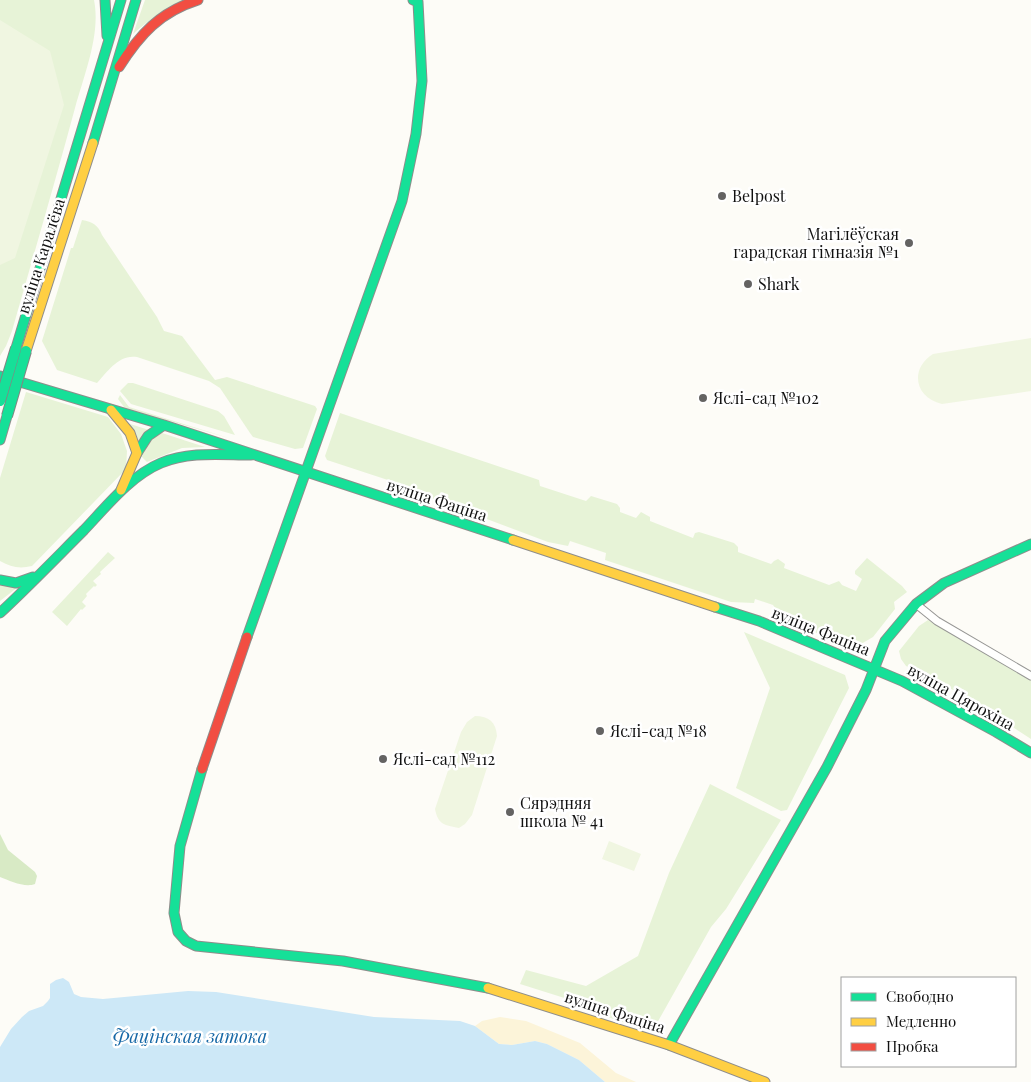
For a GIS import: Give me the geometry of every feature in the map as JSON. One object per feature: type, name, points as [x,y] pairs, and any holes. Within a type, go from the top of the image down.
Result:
[{"type":"main road","points":[[105,0],[107,34],[105,55]]},
{"type":"main road","points":[[105,55],[121,0]]},
{"type":"main road","points":[[111,81],[136,0]]},
{"type":"main road","points":[[111,81],[130,48],[145,30],[168,12],[198,0]]},
{"type":"main road","points":[[305,472],[402,201],[416,134],[422,81],[418,2],[413,0]]},
{"type":"main road","name":"вуліца Каралёва","points":[[0,401],[105,55]]},
{"type":"main road","name":"вуліца Каралёва","points":[[0,440],[111,81]]},
{"type":"main road","name":"вуліца Фаціна","points":[[0,376],[164,425],[759,622],[875,669],[827,767],[669,1045],[511,994],[473,984],[343,961],[196,946],[186,941],[178,932],[174,913],[180,846],[212,737],[305,472]]},
{"type":"main road","points":[[111,410],[130,432],[137,452]]},
{"type":"main road","points":[[118,494],[139,445],[151,433],[164,425]]},
{"type":"main road","points":[[0,613],[42,573],[118,494],[159,464],[187,456],[251,455]]},
{"type":"main road","points":[[875,669],[886,641],[916,604],[929,593],[944,583],[1031,544]]},
{"type":"main road","points":[[0,580],[22,583],[42,573]]},
{"type":"main road","name":"вуліца Цярохіна","points":[[875,669],[928,695],[1031,753]]},
{"type":"main road","points":[[669,1045],[765,1082]]},
{"type":"street","points":[[916,604],[937,621],[1031,676]]},
{"type":"green space","points":[[0,0],[94,0],[96,13],[87,68],[12,331],[0,356]]},
{"type":"green space","points":[[145,0],[190,0],[160,14],[133,34]]},
{"type":"green space","points":[[0,20],[50,51],[64,105],[15,258],[0,265]]},
{"type":"green space","points":[[82,220],[97,226],[157,317],[164,331],[182,336],[215,380],[227,377],[315,406],[317,409],[303,448],[295,449],[253,437],[220,388],[209,381],[137,357],[125,358],[114,364],[97,383],[57,370],[42,341],[71,248],[73,248]]},
{"type":"green space","points":[[1031,338],[1031,391],[942,404],[926,396],[918,382],[920,367],[933,354]]},
{"type":"green space","points":[[128,383],[218,411],[224,416],[235,435],[131,404],[120,391]]},
{"type":"green space","points":[[26,392],[108,417],[121,434],[127,451],[126,469],[32,566],[19,567],[0,561],[0,478]]},
{"type":"green space","points":[[120,395],[129,407],[232,439],[129,409],[124,407],[118,399]]},
{"type":"green space","points":[[340,413],[539,480],[540,486],[586,501],[591,496],[617,504],[620,512],[636,518],[641,512],[650,517],[650,521],[693,538],[695,533],[699,532],[734,543],[738,547],[738,552],[771,564],[778,559],[785,564],[784,568],[829,585],[839,581],[842,585],[856,591],[862,579],[855,574],[855,571],[867,558],[907,592],[894,602],[895,609],[873,637],[861,644],[850,647],[793,623],[779,613],[773,605],[755,599],[754,603],[731,602],[605,560],[606,553],[570,541],[568,546],[548,542],[423,495],[397,483],[327,460],[325,456]]},
{"type":"green space","points":[[127,423],[149,430],[138,443],[136,434]]},
{"type":"green space","points":[[162,433],[205,447],[182,448],[147,462],[141,456],[144,448],[151,439]]},
{"type":"green space","points":[[108,552],[115,558],[93,581],[97,585],[86,594],[87,596],[82,602],[86,606],[81,609],[67,626],[52,612]]},
{"type":"green space","points":[[0,585],[18,587],[0,601]]},
{"type":"green space","points":[[928,620],[1031,679],[1031,739],[965,696],[906,666],[901,659],[899,651],[919,626]]},
{"type":"green space","points":[[744,632],[845,675],[849,688],[787,810],[781,811],[736,788],[770,688]]},
{"type":"green space","points":[[475,716],[484,717],[491,721],[497,736],[472,815],[459,828],[440,821],[435,809],[461,732],[467,722]]},
{"type":"green space","points":[[710,784],[781,820],[726,909],[711,927],[652,1032],[596,1013],[593,1007],[520,984],[526,970],[586,986],[638,956],[669,873]]},
{"type":"green space","points":[[0,834],[8,850],[35,872],[37,876],[35,884],[22,885],[0,877]]},
{"type":"green space","points":[[609,841],[641,854],[634,871],[602,859]]},
{"type":"sand","points":[[500,1017],[526,1021],[580,1043],[616,1073],[636,1082],[605,1082],[579,1060],[547,1044],[535,1041],[512,1045],[499,1044],[475,1026],[482,1021]]},
{"type":"water","name":"Фацінская затока","points":[[63,978],[69,982],[74,994],[81,997],[103,999],[188,991],[216,992],[374,1017],[460,1021],[475,1026],[499,1044],[512,1045],[535,1041],[547,1044],[579,1060],[605,1082],[0,1082],[0,1047],[11,1029],[22,1017],[29,1011],[43,1006],[48,1001],[50,998],[50,984]]},
{"type":"traffic: fast","points":[[105,0],[107,36]]},
{"type":"traffic: fast","points":[[16,348],[121,0]]},
{"type":"traffic: fast","points":[[93,143],[136,0]]},
{"type":"traffic: fast","points":[[247,637],[402,201],[416,134],[422,81],[418,2],[413,0]]},
{"type":"traffic: fast","points":[[0,401],[16,348]]},
{"type":"traffic: fast","points":[[7,416],[26,351]]},
{"type":"traffic: fast","points":[[0,376],[164,425],[513,540]]},
{"type":"traffic: fast","points":[[0,440],[7,416]]},
{"type":"traffic: fast","points":[[137,453],[148,436],[164,425]]},
{"type":"traffic: fast","points":[[0,613],[119,493],[150,469],[172,459],[194,455],[251,455]]},
{"type":"traffic: fast","points":[[669,1045],[827,767],[866,690],[885,641],[916,604],[944,583],[1031,544]]},
{"type":"traffic: fast","points":[[0,580],[16,583],[33,577]]},
{"type":"traffic: fast","points":[[715,607],[759,621],[902,681],[1031,753]]},
{"type":"traffic: fast","points":[[202,769],[180,846],[174,913],[178,932],[186,941],[196,946],[343,961],[488,988]]},
{"type":"traffic: slow","points":[[26,351],[93,143]]},
{"type":"traffic: slow","points":[[111,410],[130,433],[137,453],[121,490]]},
{"type":"traffic: slow","points":[[513,540],[715,607]]},
{"type":"traffic: slow","points":[[488,988],[669,1045],[765,1082]]},
{"type":"traffic: jam","points":[[119,67],[143,34],[152,26],[173,11],[198,0]]},
{"type":"traffic: jam","points":[[202,769],[247,637]]},
{"type":"place","name":"Belpost","points":[[722,196]]},
{"type":"place","name":"Магілёўская гарадская гімназія №1","points":[[909,243]]},
{"type":"place","name":"Shark","points":[[748,284]]},
{"type":"place","name":"Яслі-сад №102","points":[[703,398]]},
{"type":"place","name":"Яслі-сад №18","points":[[600,731]]},
{"type":"place","name":"Яслі-сад №112","points":[[383,759]]},
{"type":"place","name":"Сярэдняя школа № 41","points":[[510,812]]}]
